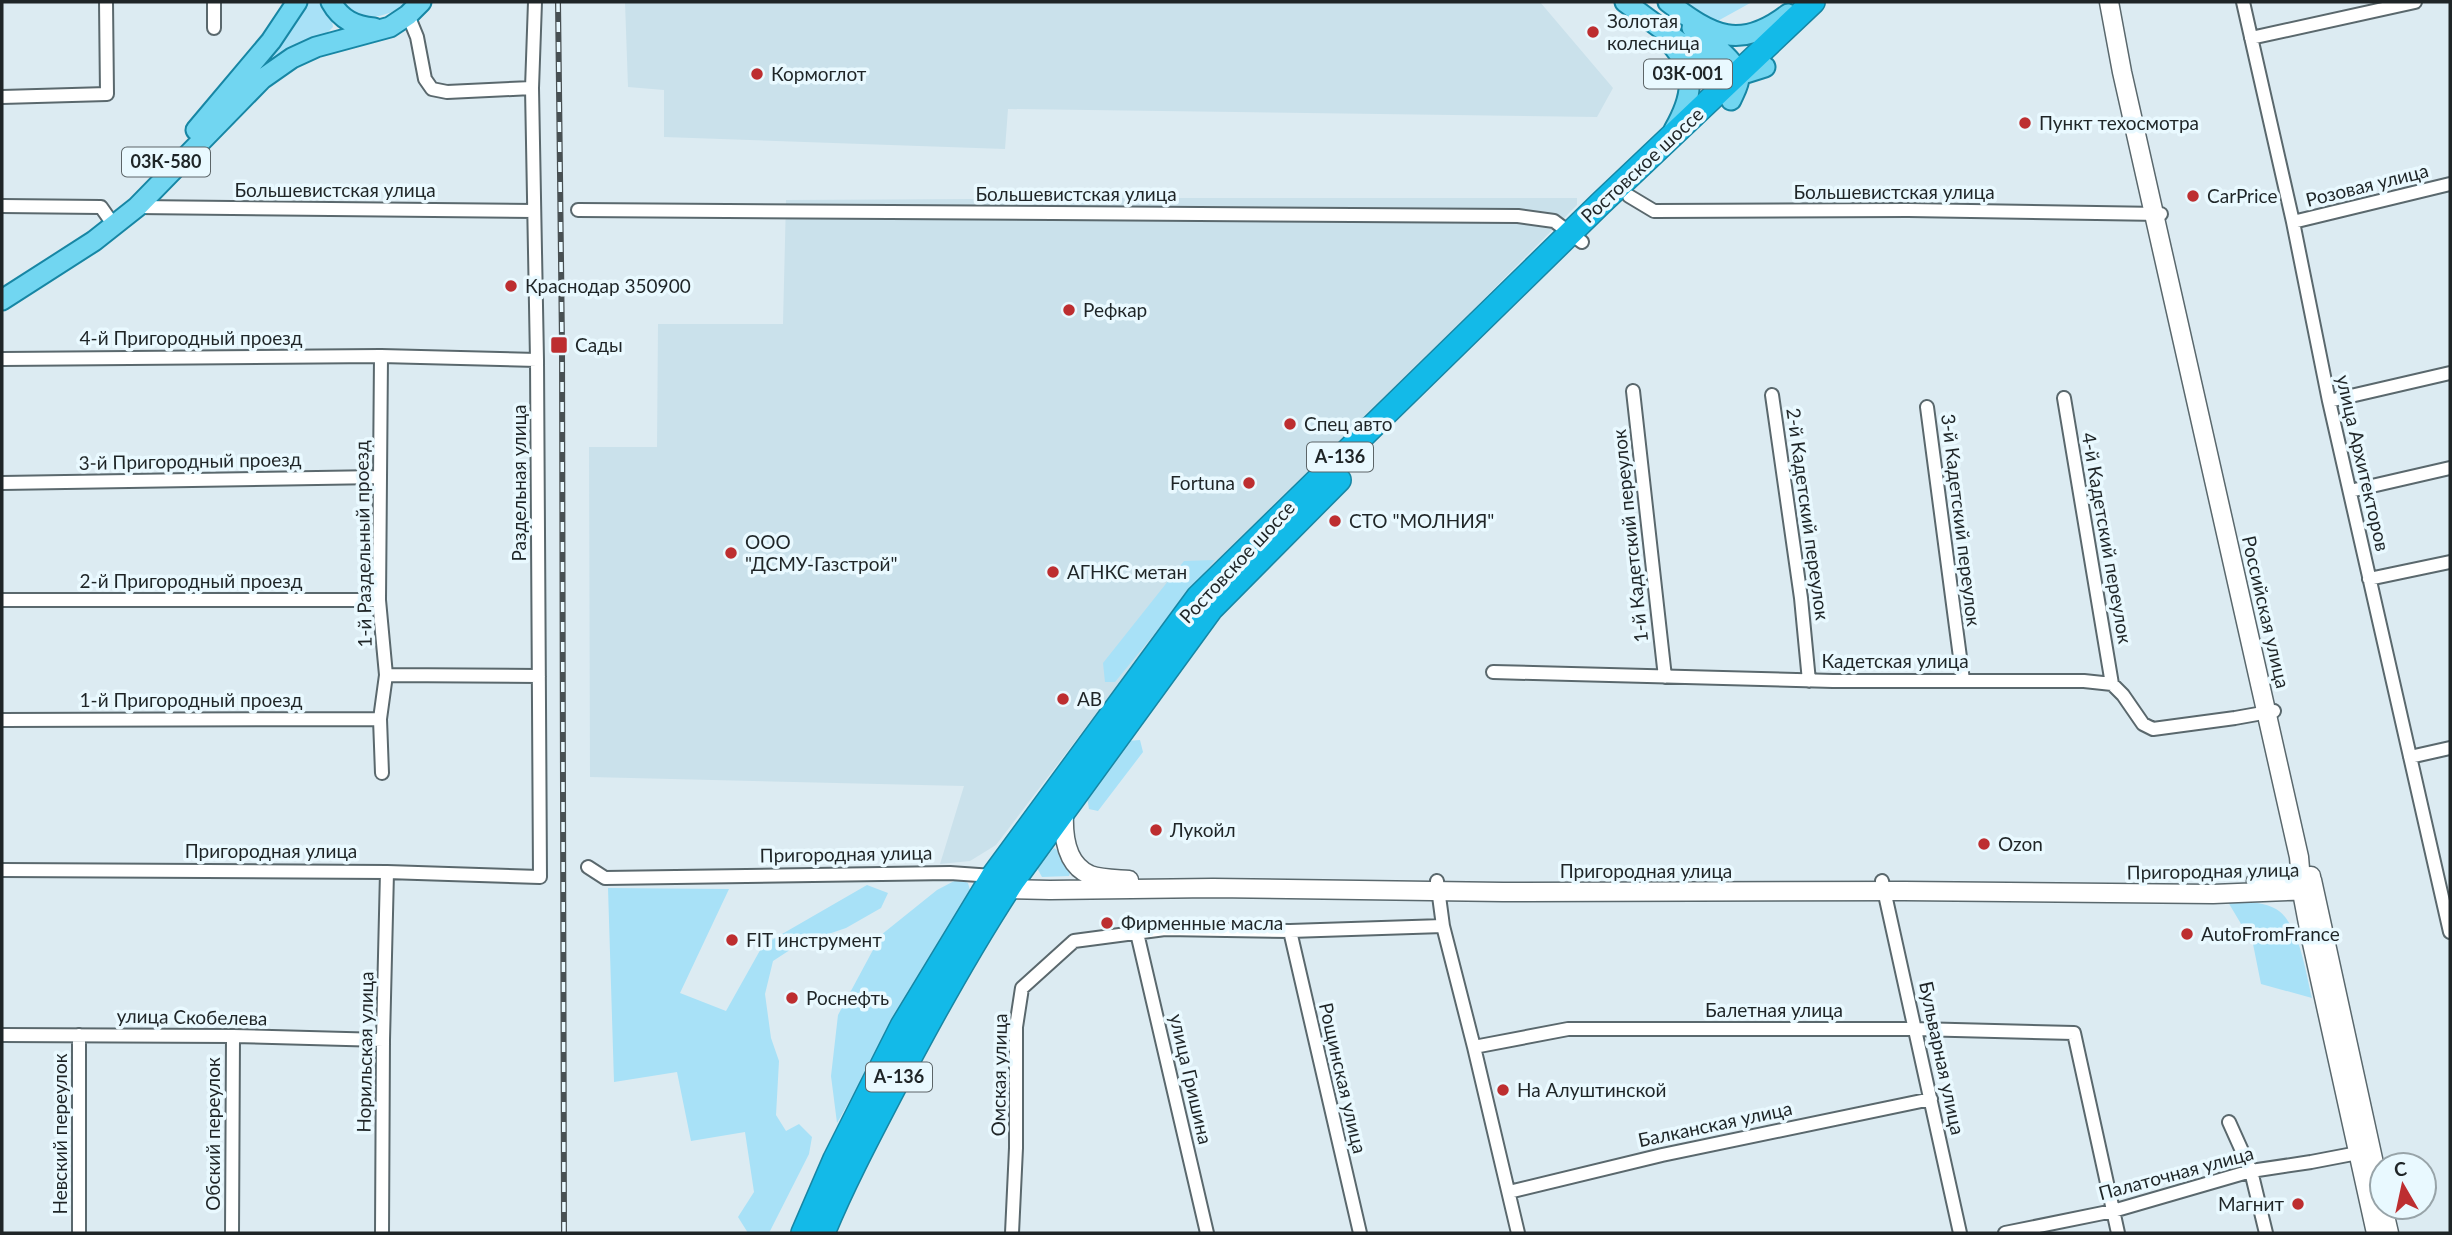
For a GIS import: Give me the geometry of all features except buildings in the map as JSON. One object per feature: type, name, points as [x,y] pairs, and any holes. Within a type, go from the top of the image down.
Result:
[{"type":"highway","name":"Ростовское шоссе","points":[[823,1233],[839,1194],[921,1034],[984,925],[997,881],[1064,813],[1211,609],[1514,306],[1669,140],[1813,2]]},
{"type":"highway","name":"Ростовское шоссе","points":[[803,1233],[835,1159],[902,1026],[997,881],[1198,597],[1576,237],[1629,196],[1831,2]]},
{"type":"main road","name":"03К-580","points":[[2,288],[120,208],[182,146],[271,41],[297,2]]},
{"type":"main road","points":[[331,2],[336,11],[352,23],[382,29],[415,8]]},
{"type":"main road","name":"03К-001","points":[[1625,2],[1721,74],[1739,74]]},
{"type":"main road","name":"03К-001","points":[[1661,2],[1728,59],[1739,74]]},
{"type":"main road","name":"03К-001","points":[[1668,2],[1702,26],[1719,33],[1742,36],[1770,27],[1802,2]]},
{"type":"main road","name":"03К-001","points":[[1645,17],[1674,48],[1689,79],[1688,101],[1669,140]]},
{"type":"main road","name":"03К-580","points":[[2,300],[94,241],[137,208],[262,79],[292,58],[316,47],[382,29]]},
{"type":"main road","name":"А-136","points":[[1731,100],[1739,74],[1765,66]]},
{"type":"street","points":[[2,97],[107,94],[106,2]]},
{"type":"street","points":[[214,2],[214,28]]},
{"type":"street","name":"Раздельная улица","points":[[535,2],[532,88],[537,360],[540,877]]},
{"type":"street","name":"Российская улица","points":[[2109,2],[2122,72],[2158,215],[2271,711],[2299,857],[2364,1151],[2376,1233]]},
{"type":"street","name":"Российская улица","points":[[2118,2],[2158,215]]},
{"type":"street","name":"улица Архитекторов","points":[[2243,2],[2293,222],[2329,401],[2450,932]]},
{"type":"street","points":[[2251,38],[2416,2]]},
{"type":"street","points":[[415,8],[425,79],[432,89],[447,92],[532,88]]},
{"type":"street","name":"Розовая улица","points":[[2293,222],[2450,184]]},
{"type":"street","name":"Большевистская улица","points":[[1629,196],[1654,211],[1908,210],[2158,215]]},
{"type":"street","points":[[2,206],[101,207],[108,217]]},
{"type":"street","name":"Большевистская улица","points":[[137,208],[534,211]]},
{"type":"street","name":"Большевистская улица","points":[[578,210],[1518,216],[1554,221],[1576,237]]},
{"type":"street","name":"4-й Пригородный проезд","points":[[2,359],[381,356],[537,360]]},
{"type":"street","name":"1-й Раздельный проезд","points":[[381,356],[379,600],[386,675],[380,719],[382,773]]},
{"type":"street","points":[[2329,401],[2450,373]]},
{"type":"street","name":"1-й Кадетский переулок","points":[[1633,391],[1665,677]]},
{"type":"street","name":"2-й Кадетский переулок","points":[[1772,395],[1801,598],[1809,681]]},
{"type":"street","name":"4-й Кадетский переулок","points":[[2064,398],[2112,684]]},
{"type":"street","name":"3-й Кадетский переулок","points":[[1927,407],[1963,680]]},
{"type":"street","points":[[2350,491],[2450,468]]},
{"type":"street","name":"3-й Пригородный проезд","points":[[2,483],[380,477]]},
{"type":"street","points":[[2370,579],[2450,562]]},
{"type":"street","name":"2-й Пригородный проезд","points":[[2,600],[379,600]]},
{"type":"street","name":"Кадетская улица","points":[[1493,672],[1809,681],[2084,681],[2112,684]]},
{"type":"street","points":[[386,675],[539,676]]},
{"type":"street","points":[[2112,684],[2143,724],[2153,729],[2271,711]]},
{"type":"street","name":"1-й Пригородный проезд","points":[[2,720],[380,719]]},
{"type":"street","points":[[2410,757],[2450,748]]},
{"type":"street","points":[[1064,813],[1063,833],[1066,846],[1081,868],[1091,875],[1129,880]]},
{"type":"street","name":"Пригородная улица","points":[[588,867],[605,878],[950,873],[997,881],[1437,886],[1884,886],[2213,894],[2307,884]]},
{"type":"street","name":"Пригородная улица","points":[[2,870],[387,872],[540,877]]},
{"type":"street","name":"Норильская улица","points":[[382,1233],[387,872]]},
{"type":"street","name":"Пригородная улица","points":[[997,881],[1213,878],[1437,886]]},
{"type":"street","points":[[1437,886],[1443,926],[1475,1047],[1518,1233]]},
{"type":"street","name":"Бульварная улица","points":[[1884,886],[1960,1233]]},
{"type":"street","points":[[1137,933],[1165,929],[1290,931],[1443,926]]},
{"type":"street","name":"Рощинская улица","points":[[1290,931],[1360,1233]]},
{"type":"street","name":"Омская улица","points":[[1012,1233],[1016,1148],[1016,1027],[1022,988],[1074,942],[1137,933]]},
{"type":"street","name":"улица Гришина","points":[[1137,933],[1207,1233]]},
{"type":"street","name":"Балетная улица","points":[[1475,1047],[1568,1029],[1916,1029],[2074,1033],[2113,1211]]},
{"type":"street","name":"улица Скобелева","points":[[2,1035],[383,1040]]},
{"type":"street","name":"Невский переулок","points":[[79,1035],[79,1233]]},
{"type":"street","name":"Обский переулок","points":[[232,1233],[233,1036]]},
{"type":"street","name":"Балканская улица","points":[[1509,1192],[1662,1155],[1931,1099]]},
{"type":"street","points":[[2229,1122],[2251,1171],[2266,1233]]},
{"type":"street","name":"Российская улица","points":[[2364,1151],[2368,1162]]},
{"type":"street","name":"Палаточная улица","points":[[2005,1233],[2113,1211],[2251,1171],[2364,1151]]},
{"type":"street","points":[[2113,1211],[2118,1233]]},
{"type":"shaded area","points":[[306,2],[318,2],[332,21],[333,27],[328,32],[287,50],[266,65],[263,64]]},
{"type":"shaded area","points":[[341,2],[408,2],[392,12],[374,17],[356,14]]},
{"type":"shaded area","points":[[625,2],[1540,2],[1613,88],[1597,117],[1008,109],[1005,149],[664,137],[664,90],[628,87]]},
{"type":"shaded area","points":[[1688,2],[1752,2],[1714,23]]},
{"type":"shaded area","points":[[1577,198],[1577,205],[1412,371],[1240,538],[1163,626],[996,845],[970,861],[940,864],[964,786],[590,777],[589,447],[657,447],[658,324],[783,324],[786,200]]},
{"type":"shaded area","points":[[1215,560],[1115,682],[1105,682],[1103,663],[1184,561]]},
{"type":"shaded area","points":[[1140,740],[1143,752],[1098,811],[1089,809],[1087,797],[1128,741]]},
{"type":"shaded area","points":[[1054,848],[1059,851],[1071,870],[1069,876],[1042,877],[1037,868]]},
{"type":"shaded area","points":[[958,879],[968,883],[970,890],[837,1123],[831,1076],[838,1015],[881,935],[937,890]]},
{"type":"shaded area","points":[[867,885],[888,893],[881,908],[846,928],[799,944],[773,961],[765,994],[771,1038],[779,1061],[776,1115],[786,1131],[799,1124],[812,1137],[809,1154],[769,1233],[748,1233],[738,1217],[754,1192],[745,1132],[691,1141],[677,1072],[614,1082],[608,888],[729,889],[680,993],[726,1011],[763,945]]},
{"type":"shaded area","points":[[2228,902],[2265,905],[2284,916],[2296,937],[2312,998],[2261,984],[2253,944]]},
{"type":"railway","points":[[558,2],[562,345],[564,1233]]},
{"type":"place","name":"Золотая колесница","points":[[1593,32]]},
{"type":"place","name":"Кормоглот","points":[[757,74]]},
{"type":"place","name":"Пункт техосмотра","points":[[2025,123]]},
{"type":"place","name":"CarPrice","points":[[2193,196]]},
{"type":"place","name":"Краснодар 350900","points":[[511,286]]},
{"type":"place","name":"Рефкар","points":[[1069,310]]},
{"type":"place","name":"Сады","points":[[559,345]]},
{"type":"place","name":"Спец авто","points":[[1290,424]]},
{"type":"place","name":"Fortuna","points":[[1249,483]]},
{"type":"place","name":"СТО \"МОЛНИЯ\"","points":[[1335,521]]},
{"type":"place","name":"ООО \"ДСМУ-Газстрой\"","points":[[731,553]]},
{"type":"place","name":"АГНКС метан","points":[[1053,572]]},
{"type":"place","name":"АВ","points":[[1063,699]]},
{"type":"place","name":"Лукойл","points":[[1156,830]]},
{"type":"place","name":"Ozon","points":[[1984,844]]},
{"type":"place","name":"Фирменные масла","points":[[1107,923]]},
{"type":"place","name":"AutoFromFrance","points":[[2187,934]]},
{"type":"place","name":"FIT инструмент","points":[[732,940]]},
{"type":"place","name":"Роснефть","points":[[792,998]]},
{"type":"place","name":"На Алуштинской","points":[[1503,1090]]},
{"type":"place","name":"Магнит","points":[[2298,1204]]}]
